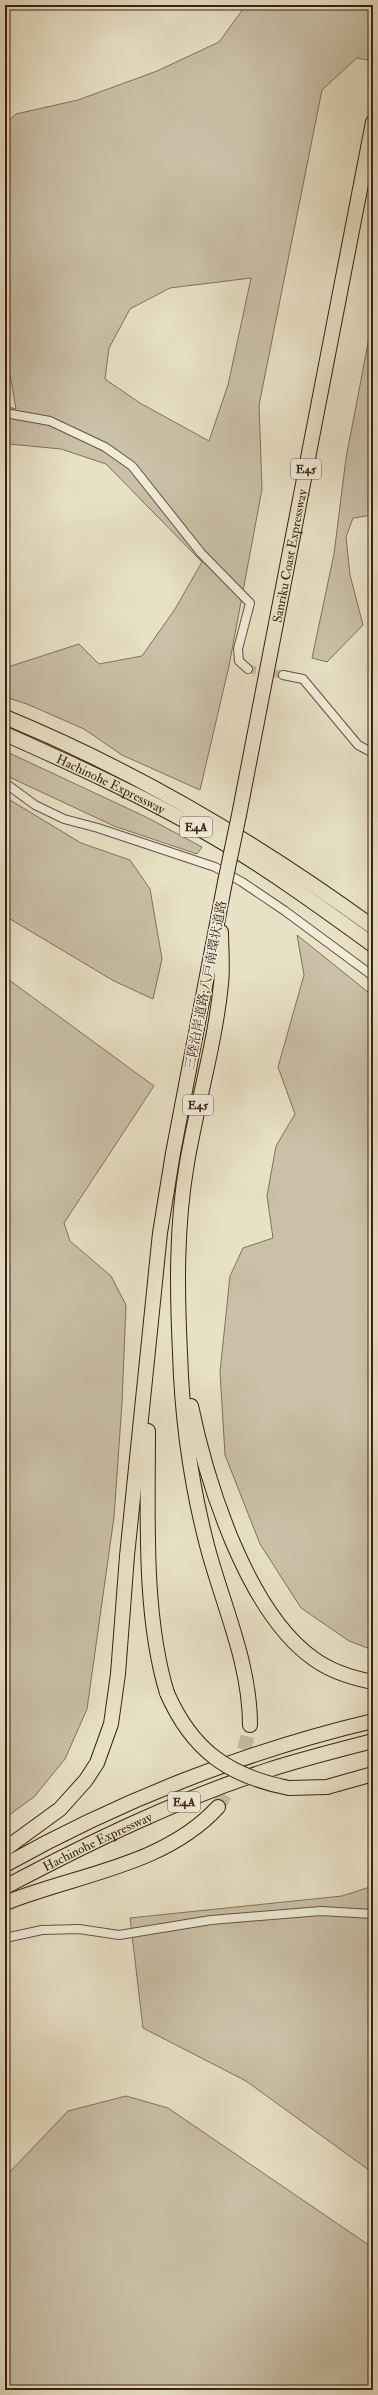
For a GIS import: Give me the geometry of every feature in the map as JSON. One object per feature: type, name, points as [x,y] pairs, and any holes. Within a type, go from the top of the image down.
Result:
[{"type":"highway","name":"Sanriku Coast Expressway","points":[[224,888],[373,122]]},
{"type":"highway","name":"Hachinohe Expressway","points":[[5,717],[108,765],[188,806],[226,828],[322,890],[373,927]]},
{"type":"highway","name":"Hachinohe Expressway","points":[[5,734],[92,773],[218,840],[315,902],[373,945]]},
{"type":"highway","name":"三陸沿岸道路;八戸南環状道路","points":[[154,1303],[165,1194],[224,888]]},
{"type":"highway","name":"三陸沿岸道路;八戸南環状道路","points":[[179,1316],[179,1236],[182,1200],[194,1126],[221,986],[224,888]]},
{"type":"highway","points":[[154,1303],[148,1429],[151,1589],[156,1647],[167,1693],[185,1728],[206,1752],[243,1775],[258,1781],[289,1788],[327,1786],[373,1774]]},
{"type":"highway","points":[[5,1848],[60,1809],[86,1780],[97,1763],[111,1724],[118,1674],[128,1556],[154,1303]]},
{"type":"highway","points":[[179,1316],[188,1393],[205,1466],[227,1529],[256,1586],[283,1631],[314,1659],[331,1670],[373,1682]]},
{"type":"highway","points":[[179,1316],[182,1392],[191,1473],[208,1548],[244,1668],[248,1692],[250,1725]]},
{"type":"highway","name":"Hachinohe Expressway","points":[[5,1865],[61,1836],[159,1791],[268,1752],[373,1721]]},
{"type":"highway","name":"Hachinohe Expressway","points":[[5,1886],[100,1838],[203,1794],[268,1770],[373,1741]]},
{"type":"highway","points":[[5,1903],[158,1851],[191,1832],[218,1806]]},
{"type":"street","points":[[5,413],[50,421],[105,447],[132,466],[201,553],[250,603],[238,649],[240,661],[248,669]]},
{"type":"street","points":[[283,675],[303,679],[358,745],[373,753]]},
{"type":"street","points":[[5,783],[35,805],[64,819],[98,828],[215,867],[242,882],[285,911],[373,976]]},
{"type":"street","points":[[5,1938],[42,1930],[79,1929],[119,1935],[210,1920],[321,1911],[373,1914]]},
{"type":"shaded area","points":[[246,5],[373,5],[373,61],[357,58],[322,90],[259,405],[262,489],[229,666],[200,790],[122,755],[84,729],[27,704],[5,697],[5,668],[79,644],[99,664],[142,656],[175,609],[202,562],[106,464],[61,449],[9,444],[5,448],[5,406],[16,409],[5,346],[5,124],[16,114],[78,100],[157,71],[219,42]],"holes":[[[251,278],[228,385],[209,441],[140,403],[105,379],[109,348],[130,309],[170,288]]]},
{"type":"shaded area","points":[[373,317],[373,515],[353,518],[346,537],[350,575],[363,625],[327,662],[312,658],[334,554],[346,458]]},
{"type":"shaded area","points":[[5,751],[146,817],[202,847],[197,854],[114,826],[5,775]]},
{"type":"shaded area","points":[[5,797],[81,843],[130,860],[150,889],[162,959],[153,999],[114,981],[5,916]]},
{"type":"shaded area","points":[[297,935],[373,996],[373,1650],[349,1641],[301,1608],[260,1544],[225,1455],[220,1372],[230,1276],[243,1248],[273,1238],[267,1196],[276,1146],[295,1114],[278,1067],[304,975]]},
{"type":"shaded area","points":[[5,977],[154,1086],[64,1223],[70,1241],[111,1276],[126,1305],[122,1403],[114,1517],[87,1709],[65,1759],[34,1797],[5,1818]]},
{"type":"shaded area","points":[[373,1886],[373,2173],[246,2081],[143,2028],[130,1918],[342,1896]]},
{"type":"shaded area","points":[[126,2096],[168,2108],[373,2248],[373,2390],[5,2390],[5,2177],[68,2111]]},
{"type":"tunnel","points":[[248,669],[283,675]]},
{"type":"tunnel","points":[[218,1807],[238,1768],[250,1725]]}]
